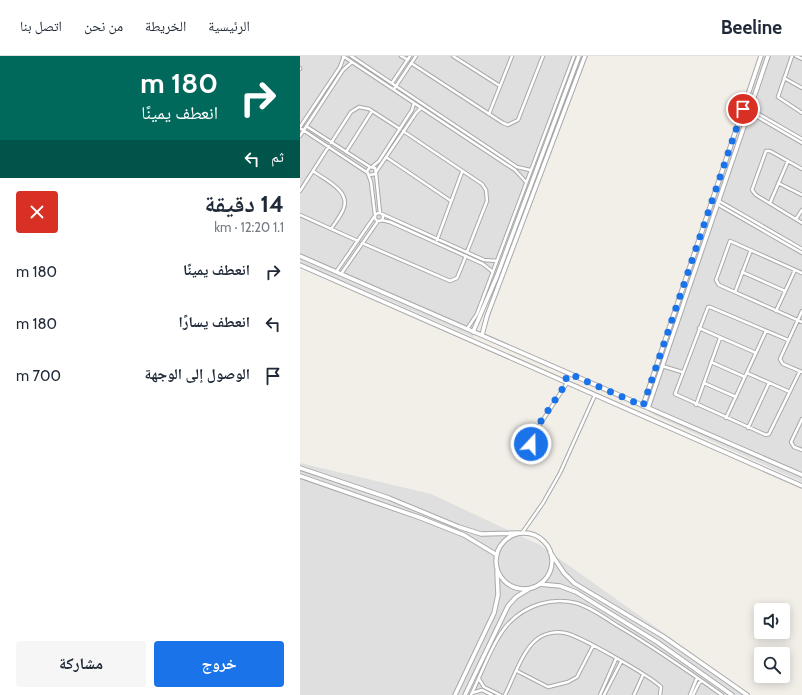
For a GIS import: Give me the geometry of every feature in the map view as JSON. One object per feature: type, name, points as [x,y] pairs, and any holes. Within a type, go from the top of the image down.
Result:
[{"type":"street","points":[[376,173],[368,174],[300,127],[301,123],[340,68],[344,56],[515,170],[526,182]]},
{"type":"street","points":[[351,56],[517,167],[530,170]]},
{"type":"street","points":[[401,56],[408,60]]},
{"type":"street","points":[[392,83],[410,56]]},
{"type":"street","points":[[394,89],[416,56]]},
{"type":"street","points":[[453,56],[500,86]]},
{"type":"street","points":[[489,114],[512,56]]},
{"type":"street","points":[[412,63],[505,124],[516,122],[543,56]]},
{"type":"street","points":[[466,329],[477,314],[574,56]]},
{"type":"street","points":[[473,332],[579,56]]},
{"type":"street","points":[[482,336],[487,316],[585,56]]},
{"type":"street","points":[[643,406],[761,56]]},
{"type":"street","points":[[648,408],[768,56]]},
{"type":"street","points":[[792,56],[778,96],[779,99],[802,113]]},
{"type":"street","points":[[796,56],[802,59]]},
{"type":"street","points":[[300,136],[343,70],[352,62]]},
{"type":"street","points":[[784,78],[802,88]]},
{"type":"street","points":[[414,103],[412,110],[400,129],[379,161],[371,167],[368,174],[375,216],[380,221],[390,222],[484,264],[493,272]]},
{"type":"street","points":[[331,143],[353,110],[363,107],[400,129]]},
{"type":"street","points":[[376,173],[403,131],[421,108]]},
{"type":"street","points":[[346,152],[372,111]]},
{"type":"street","points":[[749,111],[802,139]]},
{"type":"street","points":[[749,111],[802,143]]},
{"type":"street","points":[[306,126],[331,143],[375,168],[381,214],[380,221],[362,243],[341,274]]},
{"type":"street","points":[[403,131],[482,184],[487,193],[487,201],[467,252]]},
{"type":"street","points":[[734,135],[740,138]]},
{"type":"street","points":[[300,191],[329,146]]},
{"type":"street","points":[[802,169],[770,150],[765,152],[752,190],[754,194],[802,223]]},
{"type":"street","points":[[386,157],[451,201]]},
{"type":"street","points":[[770,203],[788,161]]},
{"type":"street","points":[[313,171],[339,189],[344,197],[343,210],[331,229]]},
{"type":"street","points":[[437,240],[462,172]]},
{"type":"street","points":[[778,183],[802,195]]},
{"type":"street","points":[[529,188],[534,190]]},
{"type":"street","points":[[718,203],[802,249]]},
{"type":"street","points":[[718,203],[802,253]]},
{"type":"street","points":[[796,219],[802,210]]},
{"type":"street","points":[[300,214],[358,241]]},
{"type":"street","points":[[336,272],[375,216],[381,214],[487,261],[497,261]]},
{"type":"street","points":[[802,273],[730,241],[728,242],[716,280],[719,285],[802,322]]},
{"type":"street","points":[[362,243],[450,281],[457,278],[466,256]]},
{"type":"street","points":[[735,292],[751,250]]},
{"type":"street","points":[[694,253],[700,255]]},
{"type":"street","points":[[300,256],[802,475]]},
{"type":"street","points":[[300,265],[802,486]]},
{"type":"street","points":[[776,311],[795,270]]},
{"type":"street","points":[[742,272],[785,291]]},
{"type":"street","points":[[381,301],[385,298],[385,293]]},
{"type":"street","points":[[396,308],[396,303],[400,300]]},
{"type":"street","points":[[788,340],[710,306],[706,309],[682,372],[676,395],[764,435],[768,435],[801,372],[783,364],[780,357],[802,311]]},
{"type":"street","points":[[699,328],[756,353]]},
{"type":"street","points":[[726,418],[766,331]]},
{"type":"street","points":[[696,404],[720,338]]},
{"type":"street","points":[[711,362],[746,377]]},
{"type":"street","points":[[662,366],[682,372]]},
{"type":"street","points":[[551,375],[555,372],[554,367]]},
{"type":"street","points":[[747,373],[790,392]]},
{"type":"street","points":[[528,459],[537,429],[567,382],[566,378],[571,374]]},
{"type":"street","points":[[704,383],[736,397]]},
{"type":"street","points":[[748,428],[769,383]]},
{"type":"street","points":[[456,695],[494,612],[498,595],[496,566],[497,555],[501,545],[506,540],[520,533],[542,503],[560,473],[595,395]]},
{"type":"street","points":[[655,421],[658,412]]},
{"type":"street","points":[[802,419],[791,442],[794,447],[802,450]]},
{"type":"street","points":[[722,450],[725,441]]},
{"type":"street","points":[[300,468],[389,498],[481,534],[533,534],[547,546],[564,573],[585,589],[664,637],[747,695]]},
{"type":"street","points":[[300,476],[421,518],[464,535],[497,555]]},
{"type":"street","points":[[465,695],[508,606],[516,597],[539,584],[550,570],[550,552]]},
{"type":"street","points":[[496,566],[500,576],[508,584],[518,588],[532,587]]},
{"type":"street","points":[[539,584],[565,587],[581,595],[657,642],[732,695]]},
{"type":"street","points":[[581,595],[585,589]]},
{"type":"street","points":[[472,694],[500,636],[508,624],[518,615],[539,604],[565,601],[588,607],[651,646],[722,695]]},
{"type":"street","points":[[505,695],[531,646],[537,639],[548,634],[565,633],[593,646],[643,675],[661,687],[660,695]]},
{"type":"street","points":[[517,671],[545,686],[558,685],[577,677],[593,646]]},
{"type":"street","points":[[600,695],[616,659]]},
{"type":"street","points":[[604,695],[621,662]]},
{"type":"street","points":[[634,695],[643,675]]},
{"type":"street","points":[[691,695],[697,682],[697,678]]},
{"type":"street","points":[[479,679],[484,687],[500,695]]},
{"type":"street","points":[[691,695],[702,681]]},
{"type":"street","points":[[472,694],[480,690],[492,695]]},
{"type":"shaded area","points":[[300,56],[581,56],[473,337],[300,262]]},
{"type":"shaded area","points":[[764,56],[802,56],[802,482],[654,415],[648,410],[646,403]]},
{"type":"shaded area","points":[[300,463],[431,494],[540,545],[751,695],[300,695]]},
{"type":"route","points":[[531,444],[539,424],[567,382],[566,378],[570,374],[643,406],[743,109]]}]
